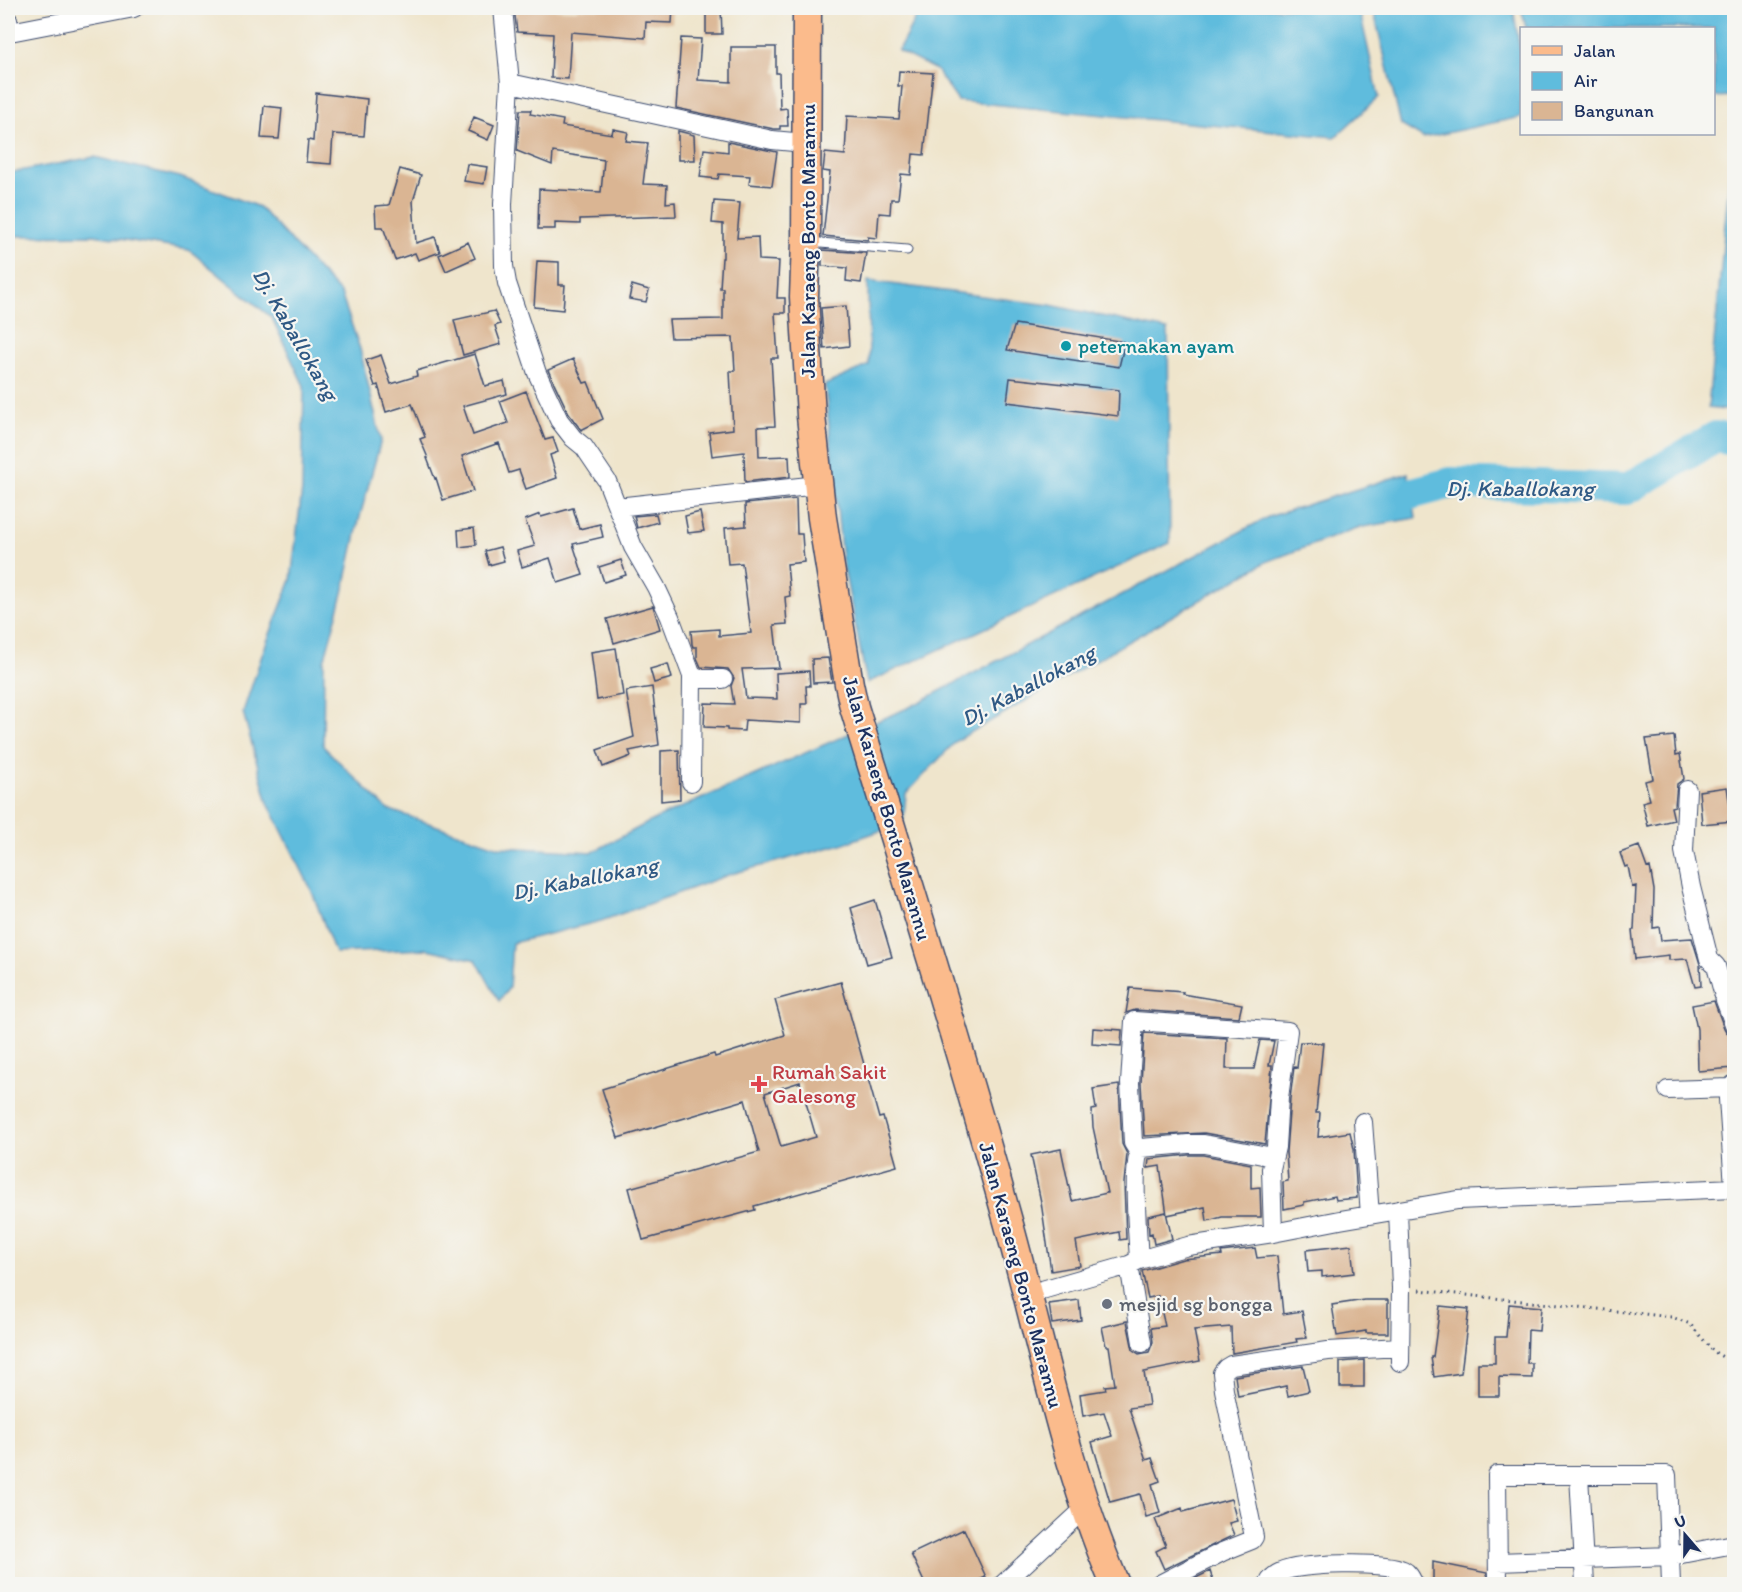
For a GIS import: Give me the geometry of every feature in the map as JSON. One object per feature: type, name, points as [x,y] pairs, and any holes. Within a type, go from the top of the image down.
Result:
[{"type":"main road","name":"Jalan Karaeng Bonto Marannu","points":[[807,8],[804,313],[818,485],[851,691],[979,1118],[1028,1294],[1045,1370],[1085,1508],[1115,1584]]},
{"type":"street","points":[[8,20],[10,32],[134,8]]},
{"type":"street","points":[[503,8],[510,83],[503,204],[507,282],[527,349],[559,420],[595,462],[607,481],[633,547],[666,609],[692,676],[691,782]]},
{"type":"street","points":[[510,83],[772,140],[805,143]]},
{"type":"street","points":[[617,507],[818,485]]},
{"type":"street","points":[[692,676],[723,678]]},
{"type":"street","points":[[1687,790],[1684,850],[1691,888],[1709,959],[1716,966],[1734,1024]]},
{"type":"street","points":[[1142,1343],[1134,1263],[1138,1151],[1133,1143],[1130,1093],[1134,1021],[1288,1031],[1283,1057],[1277,1138],[1271,1169],[1273,1233]]},
{"type":"street","points":[[1028,1294],[1188,1246],[1398,1210],[1477,1199],[1569,1197],[1734,1188],[1728,1099],[1732,1086],[1668,1090]]},
{"type":"street","points":[[1363,1122],[1370,1215]]},
{"type":"street","points":[[1138,1151],[1141,1148],[1204,1144],[1273,1157]]},
{"type":"street","points":[[1160,1584],[1254,1537],[1224,1390],[1222,1373],[1226,1368],[1231,1365],[1328,1351],[1400,1354],[1401,1288],[1398,1210]]},
{"type":"street","points":[[1498,1584],[1497,1475],[1667,1475],[1671,1584]]},
{"type":"street","points":[[1579,1475],[1586,1584]]},
{"type":"street","points":[[1003,1584],[1085,1508]]},
{"type":"street","points":[[1498,1562],[1671,1556],[1734,1545]]},
{"type":"street","points":[[1268,1584],[1272,1577],[1292,1568],[1361,1564],[1400,1569],[1408,1573],[1414,1584]]},
{"type":"lane","points":[[806,242],[907,250]]},
{"type":"path","points":[[1401,1288],[1672,1317],[1690,1324],[1713,1351],[1734,1364]]},
{"type":"water","points":[[921,8],[1359,8],[1379,97],[1335,137],[958,101],[936,70],[898,51]]},
{"type":"water","points":[[1373,8],[1513,8],[1520,50],[1520,117],[1423,138],[1401,125]]},
{"type":"water","points":[[1521,8],[1734,8],[1734,96],[1715,97],[1715,27],[1526,27]]},
{"type":"water","points":[[1734,127],[1734,411],[1708,408]]},
{"type":"water","points":[[94,157],[180,177],[259,207],[341,294],[360,349],[381,440],[324,661],[323,746],[387,809],[499,847],[593,852],[653,820],[912,706],[1268,517],[1408,473],[1416,518],[1357,528],[1266,562],[956,741],[906,794],[903,823],[842,844],[731,874],[601,921],[512,943],[509,988],[499,1001],[476,960],[427,949],[335,953],[311,889],[268,803],[243,712],[291,580],[302,490],[304,386],[272,318],[189,250],[94,235],[8,236],[8,173]]},
{"type":"water","points":[[868,281],[1050,305],[1168,330],[1170,543],[867,683],[842,559],[825,385],[869,365]]},
{"type":"building","points":[[514,8],[577,10],[577,8],[673,8],[672,23],[646,22],[645,38],[571,32],[568,79],[551,78],[553,34],[517,32]]},
{"type":"building","points":[[706,8],[721,8],[722,34],[706,34]]},
{"type":"building","points":[[681,38],[701,39],[698,80],[731,82],[731,47],[776,47],[780,109],[787,108],[788,126],[774,129],[676,108]]},
{"type":"building","points":[[899,71],[933,73],[924,155],[913,154],[911,175],[901,174],[898,199],[891,199],[890,214],[879,213],[877,238],[868,237],[868,240],[823,236],[830,172],[823,171],[825,153],[845,155],[847,116],[899,119],[902,86],[898,86]]},
{"type":"building","points":[[316,93],[367,99],[364,136],[333,134],[331,164],[306,162],[308,140],[313,141]]},
{"type":"building","points":[[264,106],[282,108],[279,139],[261,138]]},
{"type":"building","points":[[520,110],[531,110],[530,114],[563,120],[562,126],[612,134],[613,129],[628,132],[626,141],[648,143],[643,184],[667,185],[666,203],[675,202],[676,216],[580,219],[580,224],[555,223],[555,229],[538,229],[539,189],[601,192],[604,160],[553,152],[552,165],[517,151]]},
{"type":"building","points":[[474,117],[494,125],[488,140],[468,131]]},
{"type":"building","points":[[678,131],[694,135],[695,160],[678,160]]},
{"type":"building","points":[[728,142],[777,152],[772,186],[749,184],[750,176],[719,174],[718,179],[700,177],[704,149],[728,152]]},
{"type":"building","points":[[467,164],[487,167],[484,184],[464,181]]},
{"type":"building","points":[[400,169],[421,175],[413,201],[416,243],[435,237],[440,252],[418,260],[415,253],[395,260],[383,227],[376,227],[375,206],[389,205]]},
{"type":"building","points":[[714,201],[740,203],[737,238],[758,237],[759,260],[779,261],[777,298],[785,298],[785,313],[775,313],[778,358],[771,358],[775,426],[758,427],[759,457],[789,456],[790,477],[745,482],[744,452],[712,456],[709,432],[733,429],[730,371],[735,371],[733,337],[671,338],[669,320],[723,319],[723,288],[720,288],[723,224],[712,223]]},
{"type":"building","points":[[468,242],[475,258],[446,271],[439,255]]},
{"type":"building","points":[[822,250],[866,253],[861,283],[846,281],[847,268],[822,266]]},
{"type":"building","points":[[537,261],[559,262],[559,285],[565,285],[563,310],[534,307]]},
{"type":"building","points":[[632,285],[649,290],[646,302],[629,299]]},
{"type":"building","points":[[846,306],[849,346],[824,349],[821,308]]},
{"type":"building","points":[[494,311],[500,324],[495,326],[501,344],[463,355],[454,320]]},
{"type":"building","name":"peternakan ayam","points":[[1015,324],[1125,342],[1119,367],[1007,350]]},
{"type":"building","points":[[475,354],[485,386],[504,381],[507,394],[463,406],[473,435],[508,423],[500,401],[526,391],[545,440],[553,438],[558,452],[550,455],[557,478],[526,489],[519,470],[509,473],[499,443],[462,456],[473,491],[443,500],[420,439],[425,437],[412,404],[386,412],[378,385],[375,386],[366,360],[381,355],[391,384],[417,376],[416,371]]},
{"type":"building","points":[[573,359],[584,383],[588,382],[603,419],[581,430],[569,414],[548,370]]},
{"type":"building","name":"peternakan ayam","points":[[1010,378],[1119,390],[1118,416],[1007,402]]},
{"type":"building","points":[[796,499],[797,534],[802,534],[804,562],[787,564],[790,596],[785,597],[787,624],[774,625],[779,668],[742,669],[746,698],[777,699],[776,673],[809,671],[810,686],[806,686],[807,704],[801,704],[801,723],[745,720],[744,731],[704,727],[705,703],[734,704],[731,686],[734,678],[728,669],[701,667],[697,658],[697,647],[693,647],[692,644],[691,631],[719,629],[719,636],[751,633],[742,563],[728,564],[725,528],[746,526],[745,504]]},
{"type":"building","points":[[573,508],[579,529],[600,524],[603,537],[573,544],[583,575],[558,583],[550,558],[522,567],[517,551],[535,546],[525,520],[540,514],[541,517]]},
{"type":"building","points":[[700,512],[704,531],[688,533],[685,516]]},
{"type":"building","points":[[656,514],[658,522],[637,528],[634,516]]},
{"type":"building","points":[[474,528],[476,545],[459,547],[458,530]]},
{"type":"building","points":[[500,547],[504,561],[489,565],[485,551]]},
{"type":"building","points":[[621,560],[626,575],[604,582],[599,567]]},
{"type":"building","points":[[653,606],[660,629],[614,643],[607,619]]},
{"type":"building","points":[[616,648],[623,695],[597,700],[591,652]]},
{"type":"building","points":[[828,658],[832,682],[813,683],[812,659]]},
{"type":"building","points":[[668,664],[672,678],[654,683],[650,669]]},
{"type":"building","points":[[652,687],[659,745],[629,751],[631,756],[603,767],[597,750],[634,737],[626,691]]},
{"type":"building","points":[[1674,736],[1676,755],[1680,754],[1684,779],[1677,784],[1675,806],[1671,807],[1674,820],[1648,826],[1642,802],[1650,800],[1645,781],[1653,779],[1646,739]]},
{"type":"building","points":[[679,750],[680,799],[661,801],[661,751]]},
{"type":"building","points":[[1727,787],[1733,821],[1702,824],[1699,791]]},
{"type":"building","points":[[1639,846],[1647,868],[1650,867],[1654,890],[1653,928],[1659,927],[1661,940],[1692,938],[1700,964],[1701,986],[1695,987],[1687,959],[1669,960],[1669,955],[1635,959],[1632,930],[1634,930],[1636,886],[1632,887],[1628,866],[1625,867],[1620,853]]},
{"type":"building","points":[[875,900],[892,957],[867,964],[851,908]]},
{"type":"building","points":[[841,982],[879,1118],[883,1117],[897,1166],[754,1206],[755,1210],[643,1240],[629,1188],[759,1152],[745,1100],[618,1138],[602,1089],[714,1054],[715,1057],[785,1035],[775,1000]],"holes":[[[800,1082],[816,1137],[781,1147],[765,1093]]]},
{"type":"building","points":[[1130,988],[1183,992],[1182,994],[1242,1004],[1239,1017],[1135,1010],[1126,1013]]},
{"type":"building","points":[[1714,1001],[1724,1028],[1727,1033],[1734,1035],[1734,1068],[1698,1071],[1697,1029],[1692,1005]]},
{"type":"building","points":[[1093,1028],[1122,1030],[1121,1046],[1092,1044]]},
{"type":"building","points":[[1144,1033],[1227,1038],[1226,1069],[1254,1069],[1260,1040],[1274,1041],[1269,1065],[1272,1065],[1265,1144],[1204,1133],[1144,1136],[1141,1083]]},
{"type":"building","points":[[1300,1042],[1323,1043],[1316,1113],[1320,1113],[1318,1137],[1350,1132],[1354,1149],[1357,1198],[1336,1200],[1335,1196],[1304,1202],[1304,1205],[1284,1209],[1283,1182],[1288,1181],[1286,1152],[1290,1099]]},
{"type":"building","points":[[1119,1085],[1122,1144],[1127,1154],[1124,1183],[1126,1239],[1120,1240],[1119,1232],[1076,1241],[1080,1266],[1051,1271],[1041,1202],[1031,1155],[1061,1149],[1072,1201],[1107,1193],[1093,1127],[1092,1110],[1096,1109],[1093,1089]]},
{"type":"building","points":[[1203,1155],[1251,1164],[1251,1188],[1260,1187],[1261,1217],[1222,1217],[1207,1221],[1205,1207],[1167,1215],[1160,1166],[1148,1168],[1149,1159]]},
{"type":"building","points":[[1166,1212],[1172,1239],[1154,1244],[1152,1233],[1149,1234],[1148,1216]]},
{"type":"building","points":[[1351,1245],[1354,1273],[1322,1277],[1322,1271],[1308,1272],[1306,1250]]},
{"type":"building","points":[[1255,1248],[1257,1258],[1277,1256],[1283,1314],[1302,1311],[1307,1338],[1296,1339],[1297,1342],[1232,1353],[1231,1327],[1194,1330],[1200,1361],[1144,1372],[1149,1405],[1129,1408],[1146,1460],[1152,1458],[1160,1481],[1152,1484],[1160,1513],[1146,1517],[1140,1494],[1110,1502],[1092,1442],[1112,1436],[1104,1412],[1083,1416],[1080,1394],[1106,1390],[1105,1386],[1115,1385],[1109,1346],[1106,1346],[1102,1327],[1127,1321],[1133,1350],[1139,1354],[1149,1352],[1153,1342],[1151,1328],[1165,1326],[1158,1296],[1148,1298],[1142,1271],[1183,1259],[1222,1255],[1221,1252]]},
{"type":"building","points":[[1079,1300],[1081,1320],[1052,1324],[1049,1304]]},
{"type":"building","points":[[1365,1300],[1388,1300],[1388,1333],[1366,1333],[1366,1331],[1337,1336],[1332,1305]]},
{"type":"building","points":[[1509,1304],[1541,1307],[1539,1331],[1528,1330],[1527,1363],[1532,1363],[1532,1378],[1499,1377],[1499,1396],[1478,1396],[1478,1363],[1495,1363],[1495,1337],[1506,1337]]},
{"type":"building","points":[[1440,1306],[1469,1309],[1461,1373],[1434,1377],[1431,1357],[1433,1357]]},
{"type":"building","points":[[1364,1360],[1364,1387],[1340,1387],[1340,1362]]},
{"type":"building","points":[[1303,1366],[1309,1391],[1288,1396],[1286,1386],[1238,1396],[1235,1376]]},
{"type":"building","points":[[1231,1499],[1237,1521],[1229,1523],[1234,1535],[1164,1569],[1156,1551],[1166,1546],[1155,1519],[1182,1508],[1183,1512]]},
{"type":"building","points":[[964,1529],[986,1577],[970,1584],[925,1584],[911,1554]]},
{"type":"building","points":[[1433,1562],[1487,1573],[1487,1584],[1433,1584]]},
{"type":"building","points":[[1210,1571],[1214,1584],[1184,1584]]},
{"type":"waterway","name":"Dj. Kaballokang","points":[[1372,504],[1451,483],[1627,489],[1716,437],[1734,440]]},
{"type":"place","name":"peternakan ayam","points":[[1066,346]]},
{"type":"place","name":"Rumah Sakit Galesong","points":[[759,1084]]},
{"type":"place","name":"mesjid sg bongga","points":[[1107,1304]]}]
